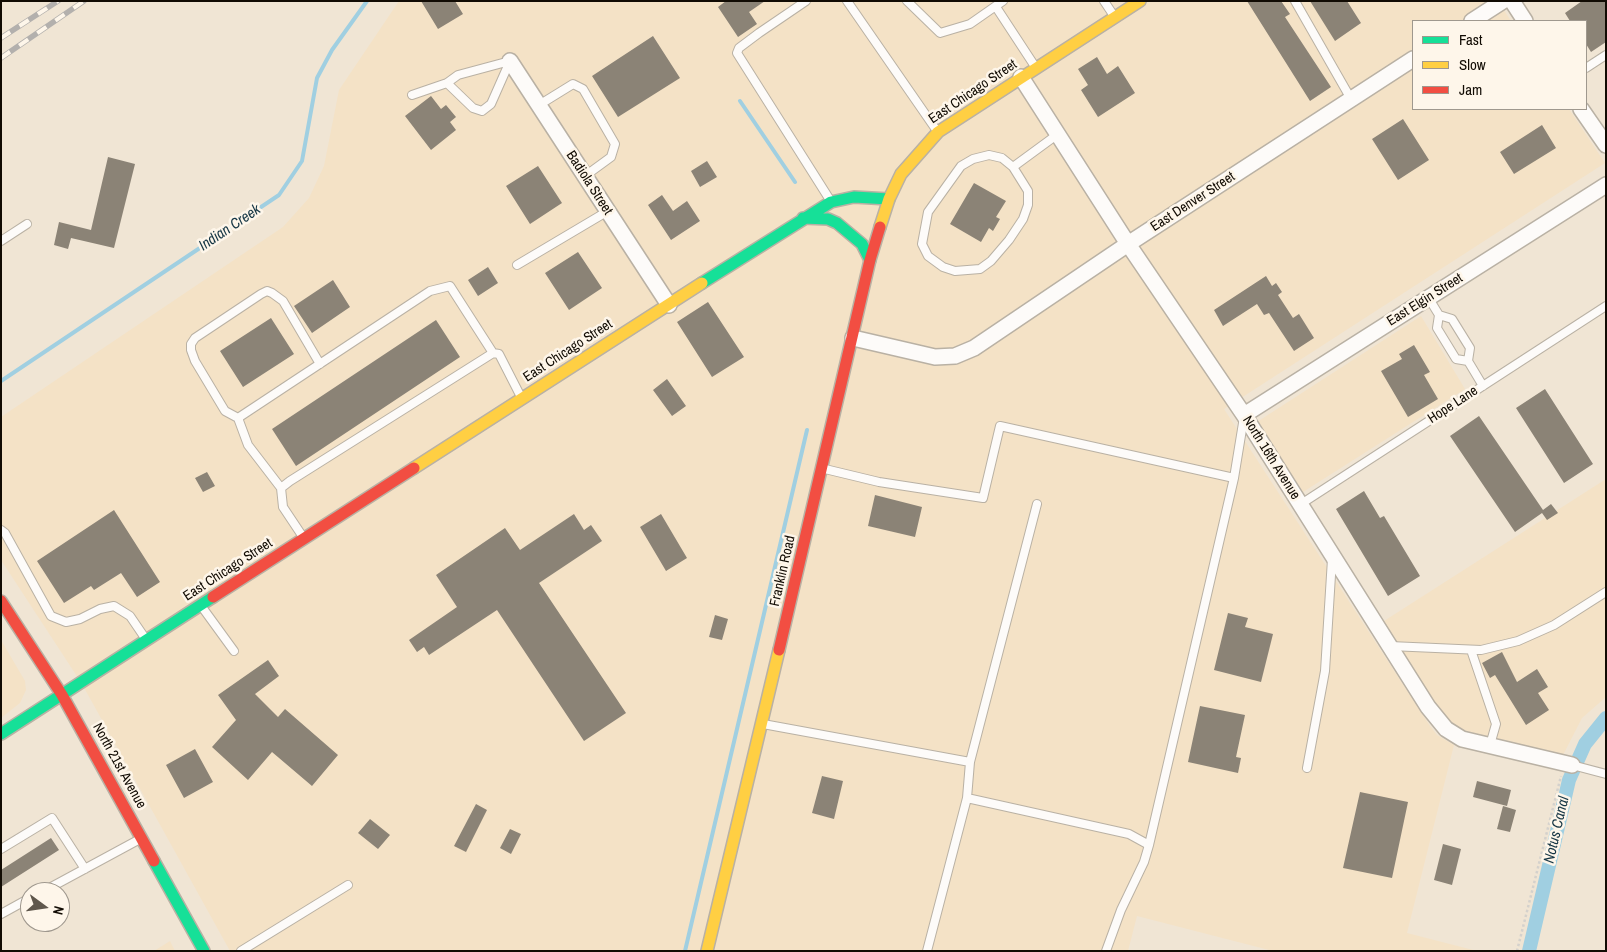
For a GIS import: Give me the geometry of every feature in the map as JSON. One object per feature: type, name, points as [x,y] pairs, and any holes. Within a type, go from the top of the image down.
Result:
[{"type":"street","name":"East Chicago Street","points":[[1,734],[803,218],[831,202],[854,197],[889,199],[901,174],[938,132],[1140,1]]},
{"type":"street","points":[[1474,20],[1503,1]]},
{"type":"street","points":[[1512,1],[1523,20]]},
{"type":"street","name":"Badiola Street","points":[[510,60],[669,305]]},
{"type":"street","name":"East Denver Street","points":[[853,338],[935,357],[956,356],[974,348],[1128,244],[1412,60]]},
{"type":"street","name":"North 16th Avenue","points":[[1021,77],[1128,244],[1244,415],[1428,707],[1446,729],[1462,739],[1574,765]]},
{"type":"street","points":[[1582,110],[1606,145]]},
{"type":"street","name":"East Elgin Street","points":[[1244,415],[1606,185]]},
{"type":"street","name":"Franklin Road","points":[[707,951],[823,469],[870,260],[889,199]]},
{"type":"street","points":[[803,218],[828,219],[836,223],[862,244],[870,260]]},
{"type":"street","name":"North 21st Avenue","points":[[1,601],[62,695],[204,951]]},
{"type":"lane","points":[[806,1],[739,48],[737,53],[831,202]]},
{"type":"lane","points":[[847,1],[938,132]]},
{"type":"lane","points":[[907,1],[940,33],[970,24],[1003,1]]},
{"type":"lane","points":[[1104,1],[1115,17]]},
{"type":"lane","points":[[1295,1],[1351,99]]},
{"type":"lane","points":[[996,6],[1036,68]]},
{"type":"lane","points":[[1587,67],[1606,55]]},
{"type":"lane","points":[[412,95],[446,83],[458,75],[510,60]]},
{"type":"lane","points":[[446,83],[473,108],[482,111],[491,104],[510,60]]},
{"type":"lane","points":[[539,105],[573,84],[583,89],[615,144],[612,157],[585,176]]},
{"type":"lane","points":[[1013,167],[1058,134]]},
{"type":"lane","points":[[989,155],[1002,158],[1013,167],[1028,191],[1028,205],[1024,219],[1010,240],[991,261],[980,268],[955,271],[943,267],[928,256],[922,244],[928,212],[962,166],[973,159],[989,155]]},
{"type":"lane","points":[[517,265],[608,211]]},
{"type":"lane","points":[[1,240],[27,224]]},
{"type":"lane","points":[[238,418],[430,291],[450,286],[493,353]]},
{"type":"lane","points":[[305,539],[283,507],[281,488],[248,445],[238,418],[225,411],[195,361],[191,350],[195,338],[260,294],[267,292],[277,295],[320,364]]},
{"type":"lane","points":[[1428,297],[1439,315],[1437,328],[1456,359],[1468,362]]},
{"type":"lane","name":"Hope Lane","points":[[1300,504],[1606,306]]},
{"type":"lane","points":[[1439,315],[1452,319],[1470,348],[1468,362],[1483,386]]},
{"type":"lane","points":[[281,488],[493,353],[499,354],[522,399]]},
{"type":"lane","points":[[1106,951],[1149,845],[1234,478],[1244,415]]},
{"type":"lane","points":[[823,469],[879,482],[982,498],[1000,426],[1234,478]]},
{"type":"lane","points":[[927,951],[967,798],[970,762],[1037,504]]},
{"type":"lane","points":[[1,530],[5,532],[52,616],[66,622],[80,619],[100,609],[114,606],[130,616],[147,640]]},
{"type":"lane","points":[[1307,768],[1325,671],[1332,554]]},
{"type":"lane","points":[[1390,646],[1481,650],[1518,640],[1554,626],[1606,592]]},
{"type":"lane","points":[[201,605],[234,651]]},
{"type":"lane","points":[[1470,650],[1496,724],[1490,745]]},
{"type":"lane","points":[[762,724],[970,762]]},
{"type":"lane","points":[[1574,765],[1606,774]]},
{"type":"lane","points":[[967,798],[1129,834],[1149,845]]},
{"type":"lane","points":[[1,849],[52,818],[85,869]]},
{"type":"lane","points":[[61,882],[142,838]]},
{"type":"lane","points":[[241,951],[348,885]]},
{"type":"lane","points":[[1,914],[20,904]]},
{"type":"path","points":[[1517,951],[1574,765]]},
{"type":"shaded area","points":[[399,1],[1498,1],[1510,20],[1412,20],[1412,110],[1570,110],[1605,163],[1224,409],[1430,726],[1437,735],[1454,745],[1407,933],[1477,951],[1273,951],[1137,916],[1128,951],[230,951],[82,684],[1,560],[1,417],[283,227],[309,198],[324,166],[339,90]]},
{"type":"shaded area","points":[[1421,316],[1465,389],[1303,492],[1257,422]]},
{"type":"shaded area","points":[[1606,479],[1606,697],[1582,718],[1562,757],[1458,729],[1446,720],[1384,621]]},
{"type":"shaded area","points":[[1,640],[25,681],[26,690],[20,703],[1,718]]},
{"type":"shaded area","points":[[170,941],[175,951],[154,951]]},
{"type":"building","points":[[421,1],[455,1],[463,14],[438,29]]},
{"type":"building","points":[[726,1],[765,1],[749,12],[757,24],[738,37],[718,7]]},
{"type":"building","points":[[1247,1],[1281,1],[1290,14],[1285,17],[1331,87],[1310,101]]},
{"type":"building","points":[[1310,1],[1347,1],[1361,23],[1335,41]]},
{"type":"building","points":[[1582,1],[1606,1],[1606,42],[1591,52],[1587,46],[1587,20],[1569,20],[1565,13]]},
{"type":"building","points":[[653,36],[680,78],[618,117],[592,76]]},
{"type":"building","points":[[1097,57],[1107,74],[1118,66],[1135,93],[1098,117],[1081,90],[1088,85],[1078,69]]},
{"type":"building","points":[[431,96],[441,109],[446,105],[456,117],[450,122],[456,130],[431,150],[405,116]]},
{"type":"building","points":[[1403,119],[1429,160],[1398,180],[1372,139]]},
{"type":"building","points":[[1542,125],[1556,148],[1514,174],[1500,152]]},
{"type":"building","points":[[108,157],[135,164],[114,248],[71,238],[68,249],[54,245],[59,222],[91,230]]},
{"type":"building","points":[[707,161],[717,177],[700,187],[691,171]]},
{"type":"building","points":[[538,166],[562,203],[530,224],[506,186]]},
{"type":"building","points":[[974,183],[1006,201],[996,217],[1000,219],[993,231],[989,228],[981,242],[950,224]]},
{"type":"building","points":[[662,195],[673,211],[687,201],[700,221],[671,240],[648,205]]},
{"type":"building","points":[[578,252],[602,288],[569,310],[545,273]]},
{"type":"building","points":[[488,267],[498,283],[478,296],[468,280]]},
{"type":"building","points":[[1266,276],[1272,286],[1276,283],[1282,292],[1278,295],[1293,318],[1299,314],[1314,338],[1294,351],[1269,313],[1264,315],[1257,304],[1223,326],[1214,310]]},
{"type":"building","points":[[333,280],[350,307],[312,333],[294,306]]},
{"type":"building","points":[[708,302],[744,357],[712,377],[677,322]]},
{"type":"building","points":[[271,318],[294,354],[243,387],[220,351]]},
{"type":"building","points":[[436,320],[460,357],[296,466],[272,429]]},
{"type":"building","points":[[1414,345],[1430,372],[1424,375],[1438,399],[1408,417],[1381,371],[1402,359],[1399,354]]},
{"type":"building","points":[[667,379],[686,406],[672,416],[653,390]]},
{"type":"building","points":[[1545,389],[1593,464],[1564,483],[1516,408]]},
{"type":"building","points":[[1479,416],[1543,510],[1551,504],[1558,513],[1547,520],[1542,513],[1515,532],[1450,436]]},
{"type":"building","points":[[207,472],[215,486],[203,492],[195,478]]},
{"type":"building","points":[[1364,491],[1380,518],[1384,516],[1420,576],[1388,596],[1336,509]]},
{"type":"building","points":[[875,495],[922,507],[915,537],[868,526]]},
{"type":"building","points":[[114,510],[160,582],[137,597],[121,573],[94,590],[91,586],[64,603],[37,561]]},
{"type":"building","points":[[574,514],[584,530],[591,525],[602,541],[539,583],[626,713],[584,741],[497,610],[429,655],[424,647],[417,652],[409,640],[457,607],[436,575],[505,528],[520,550]]},
{"type":"building","points":[[661,514],[687,558],[666,571],[640,527]]},
{"type":"building","points":[[1228,613],[1248,618],[1245,627],[1273,634],[1261,682],[1214,670]]},
{"type":"building","points":[[715,615],[728,619],[722,640],[709,637]]},
{"type":"building","points":[[1502,652],[1517,682],[1537,669],[1548,687],[1538,693],[1549,710],[1526,725],[1495,675],[1490,678],[1482,663]]},
{"type":"building","points":[[268,660],[279,676],[255,694],[278,717],[285,709],[338,755],[312,786],[272,752],[248,780],[212,747],[236,720],[218,695]]},
{"type":"building","points":[[1200,706],[1245,715],[1236,757],[1241,758],[1238,773],[1188,762]]},
{"type":"building","points":[[195,749],[213,782],[184,798],[166,765]]},
{"type":"building","points":[[822,776],[843,781],[834,819],[812,813]]},
{"type":"building","points":[[1477,781],[1511,790],[1507,806],[1473,797]]},
{"type":"building","points":[[1360,792],[1408,802],[1392,878],[1343,868]]},
{"type":"building","points":[[476,804],[487,810],[466,852],[454,846]]},
{"type":"building","points":[[1503,806],[1516,810],[1510,832],[1497,829]]},
{"type":"building","points":[[370,819],[390,835],[378,849],[358,833]]},
{"type":"building","points":[[510,829],[521,834],[511,854],[500,848]]},
{"type":"building","points":[[51,838],[59,850],[1,887],[1,870]]},
{"type":"building","points":[[1443,844],[1461,849],[1452,885],[1434,880]]},
{"type":"waterway","name":"Indian Creek","points":[[1,381],[279,195],[302,161],[317,78],[332,50],[367,1]]},
{"type":"waterway","points":[[740,101],[795,182]]},
{"type":"waterway","points":[[685,951],[807,430]]},
{"type":"waterway","name":"Notus Canal","points":[[1529,951],[1569,780],[1585,744],[1606,718]]},
{"type":"railway","points":[[1,38],[58,1]]},
{"type":"railway","points":[[1,58],[84,1]]},
{"type":"traffic: fast","points":[[702,283],[831,202],[854,197],[889,199]]},
{"type":"traffic: fast","points":[[803,218],[828,219],[837,223],[862,244],[870,260]]},
{"type":"traffic: fast","points":[[1,734],[213,597]]},
{"type":"traffic: fast","points":[[154,861],[204,951]]},
{"type":"traffic: slow","points":[[880,227],[889,199],[901,174],[938,132],[1140,1]]},
{"type":"traffic: slow","points":[[414,468],[702,283]]},
{"type":"traffic: slow","points":[[707,951],[779,650]]},
{"type":"traffic: jam","points":[[779,650],[870,260],[880,227]]},
{"type":"traffic: jam","points":[[213,597],[414,468]]},
{"type":"traffic: jam","points":[[1,601],[62,695],[154,861]]}]
